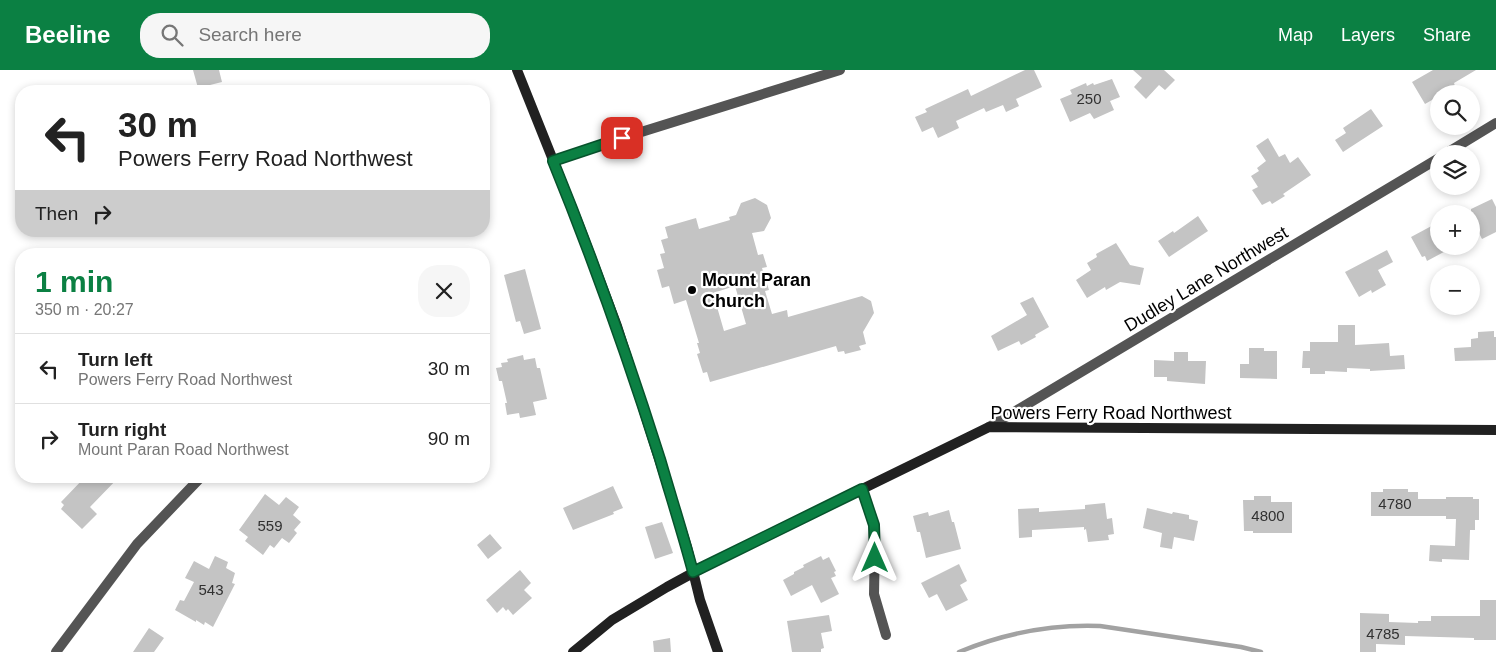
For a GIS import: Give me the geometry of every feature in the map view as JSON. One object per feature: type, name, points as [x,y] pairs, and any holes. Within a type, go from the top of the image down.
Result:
[{"type":"street","points":[[517,70],[580,225],[617,326],[650,428],[700,600],[718,652]]},
{"type":"street","points":[[553,161],[840,70]]},
{"type":"street","points":[[1460,145],[1496,123]]},
{"type":"street","name":"Dudley Lane Northwest","points":[[989,426],[1430,163]]},
{"type":"street","name":"Powers Ferry Road Northwest","points":[[573,652],[612,620],[693,572],[989,426],[1496,430]]},
{"type":"street","points":[[56,652],[137,544],[195,483]]},
{"type":"street","points":[[862,489],[874,525],[874,594],[886,635]]},
{"type":"building","points":[[193,70],[219,70],[222,82],[210,85],[197,85]]},
{"type":"building","points":[[1025,70],[1034,70],[1042,87],[1016,99],[1019,106],[1006,112],[1003,105],[986,112],[984,108],[956,121],[959,128],[938,138],[933,127],[922,132],[915,117],[927,112],[925,109],[968,89],[971,96]]},
{"type":"building","points":[[1133,70],[1164,70],[1175,80],[1165,90],[1159,85],[1146,99],[1134,87],[1142,78]]},
{"type":"building","points":[[1433,70],[1476,70],[1454,83],[1455,85],[1430,85],[1430,101],[1425,104],[1412,82]]},
{"type":"building","points":[[1112,79],[1120,97],[1110,101],[1114,110],[1094,119],[1090,113],[1070,122],[1060,99],[1072,94],[1070,90],[1086,83],[1087,86],[1093,83],[1094,85]]},
{"type":"building","points":[[1371,109],[1383,126],[1343,152],[1335,140],[1346,133],[1343,128]]},
{"type":"building","points":[[1268,138],[1279,157],[1285,154],[1290,163],[1298,157],[1311,175],[1272,204],[1270,201],[1262,205],[1252,190],[1258,187],[1251,176],[1259,171],[1257,168],[1266,161],[1256,146]]},
{"type":"building","name":"Mount Paran Church","points":[[755,198],[767,205],[771,218],[764,231],[752,233],[758,255],[763,254],[767,267],[762,268],[769,290],[765,291],[772,314],[787,310],[788,317],[862,296],[871,301],[874,313],[863,332],[866,344],[859,346],[861,350],[845,354],[844,351],[838,352],[836,346],[710,382],[707,372],[703,373],[697,354],[700,353],[697,343],[699,343],[686,300],[674,304],[669,286],[662,288],[657,270],[664,268],[660,254],[665,253],[661,240],[668,238],[665,227],[696,218],[699,229],[730,220],[729,217],[736,215],[741,203]],"holes":[[[735,286],[746,324],[724,331],[713,293]]]},
{"type":"building","points":[[1492,199],[1496,207],[1496,232],[1482,239],[1480,235],[1479,205]]},
{"type":"building","points":[[1198,216],[1208,231],[1169,257],[1158,241],[1173,231],[1174,233]]},
{"type":"building","points":[[1430,227],[1430,255],[1438,255],[1427,261],[1425,256],[1422,257],[1411,237]]},
{"type":"building","points":[[1116,243],[1130,265],[1144,268],[1140,285],[1120,282],[1106,290],[1105,287],[1087,298],[1076,280],[1091,270],[1087,263],[1097,257],[1096,254]]},
{"type":"building","points":[[1387,250],[1393,262],[1378,270],[1386,285],[1372,293],[1371,290],[1359,297],[1345,272]]},
{"type":"building","points":[[525,269],[541,329],[524,334],[520,321],[516,322],[504,275]]},
{"type":"building","points":[[1033,297],[1049,327],[1021,345],[1019,341],[998,351],[991,336],[1027,315],[1020,303]]},
{"type":"building","points":[[1338,325],[1355,325],[1355,345],[1389,343],[1390,356],[1404,355],[1405,369],[1370,371],[1370,369],[1347,368],[1347,372],[1325,371],[1325,374],[1310,374],[1310,368],[1302,368],[1303,351],[1310,351],[1310,342],[1338,342]]},
{"type":"building","points":[[1494,331],[1494,337],[1496,337],[1496,360],[1455,361],[1454,348],[1471,347],[1471,339],[1478,338],[1478,332]]},
{"type":"building","points":[[1249,348],[1264,348],[1264,351],[1277,351],[1277,379],[1240,378],[1240,364],[1249,364]]},
{"type":"building","points":[[1174,352],[1188,352],[1188,361],[1206,361],[1205,384],[1167,381],[1167,377],[1154,377],[1154,360],[1174,361]]},
{"type":"building","points":[[523,355],[524,360],[535,358],[537,368],[540,368],[547,399],[533,402],[536,415],[520,418],[519,413],[507,415],[505,403],[507,403],[502,381],[499,381],[496,368],[502,367],[501,363],[508,362],[507,359]]},
{"type":"building","points":[[79,483],[113,483],[90,507],[97,514],[82,529],[61,509],[64,505],[61,502]]},
{"type":"building","points":[[613,486],[623,508],[613,512],[614,514],[573,530],[563,508]]},
{"type":"building","points":[[1383,489],[1408,489],[1408,492],[1418,492],[1418,499],[1473,497],[1473,499],[1479,499],[1479,520],[1475,520],[1475,530],[1470,530],[1469,560],[1442,559],[1442,562],[1429,561],[1430,545],[1455,546],[1456,519],[1446,519],[1446,516],[1371,516],[1371,492],[1383,492]]},
{"type":"building","points":[[265,494],[279,505],[286,497],[299,507],[293,515],[301,522],[294,530],[297,533],[289,543],[282,538],[274,548],[270,545],[263,555],[245,541],[248,537],[239,530]]},
{"type":"building","points":[[1254,496],[1271,496],[1271,502],[1292,502],[1292,533],[1253,533],[1253,531],[1244,531],[1243,500],[1254,500]]},
{"type":"building","points":[[1105,503],[1107,519],[1112,518],[1114,534],[1108,535],[1109,540],[1088,542],[1084,527],[1032,530],[1032,537],[1019,538],[1018,509],[1039,508],[1039,512],[1085,509],[1085,505]]},
{"type":"building","points":[[1147,508],[1172,514],[1173,512],[1189,515],[1189,519],[1198,521],[1194,541],[1174,537],[1172,549],[1160,547],[1162,533],[1143,528]]},
{"type":"building","points":[[949,510],[961,549],[926,558],[920,532],[917,532],[913,516],[928,512],[929,516]]},
{"type":"building","points":[[662,522],[673,553],[655,559],[645,527]]},
{"type":"building","points":[[490,534],[502,548],[488,559],[477,545]]},
{"type":"building","points":[[215,556],[228,562],[226,568],[235,573],[232,583],[235,584],[213,627],[205,622],[204,625],[196,620],[196,622],[175,610],[180,600],[184,601],[194,582],[185,578],[194,561],[209,569]]},
{"type":"building","points":[[821,556],[823,560],[829,557],[836,571],[834,572],[836,576],[831,578],[839,594],[821,603],[812,585],[791,596],[783,580],[804,567],[803,565]]},
{"type":"building","points":[[959,564],[967,581],[960,585],[968,600],[946,611],[937,594],[929,598],[921,583]]},
{"type":"building","points":[[520,570],[531,583],[524,590],[532,598],[513,615],[508,609],[506,611],[503,607],[497,613],[486,600]]},
{"type":"building","points":[[1480,600],[1496,600],[1496,640],[1405,636],[1405,645],[1376,644],[1376,652],[1360,652],[1360,613],[1389,614],[1389,622],[1418,623],[1418,621],[1431,621],[1431,616],[1480,616]]},
{"type":"building","points":[[829,615],[832,631],[821,633],[824,648],[821,649],[821,652],[792,652],[787,621]]},
{"type":"building","points":[[149,628],[164,638],[154,652],[133,652]]},
{"type":"building","points":[[670,638],[671,652],[654,652],[653,641]]},
{"type":"waterway","points":[[959,652],[976,645],[1028,631],[1081,626],[1100,626],[1241,647],[1261,652]]},
{"type":"place","name":"Mount Paran Church","points":[[692,290]]},
{"type":"route","points":[[622,138],[553,161],[580,225],[617,326],[687,547],[693,572],[862,489],[870,508],[874,525],[875,558]]}]
